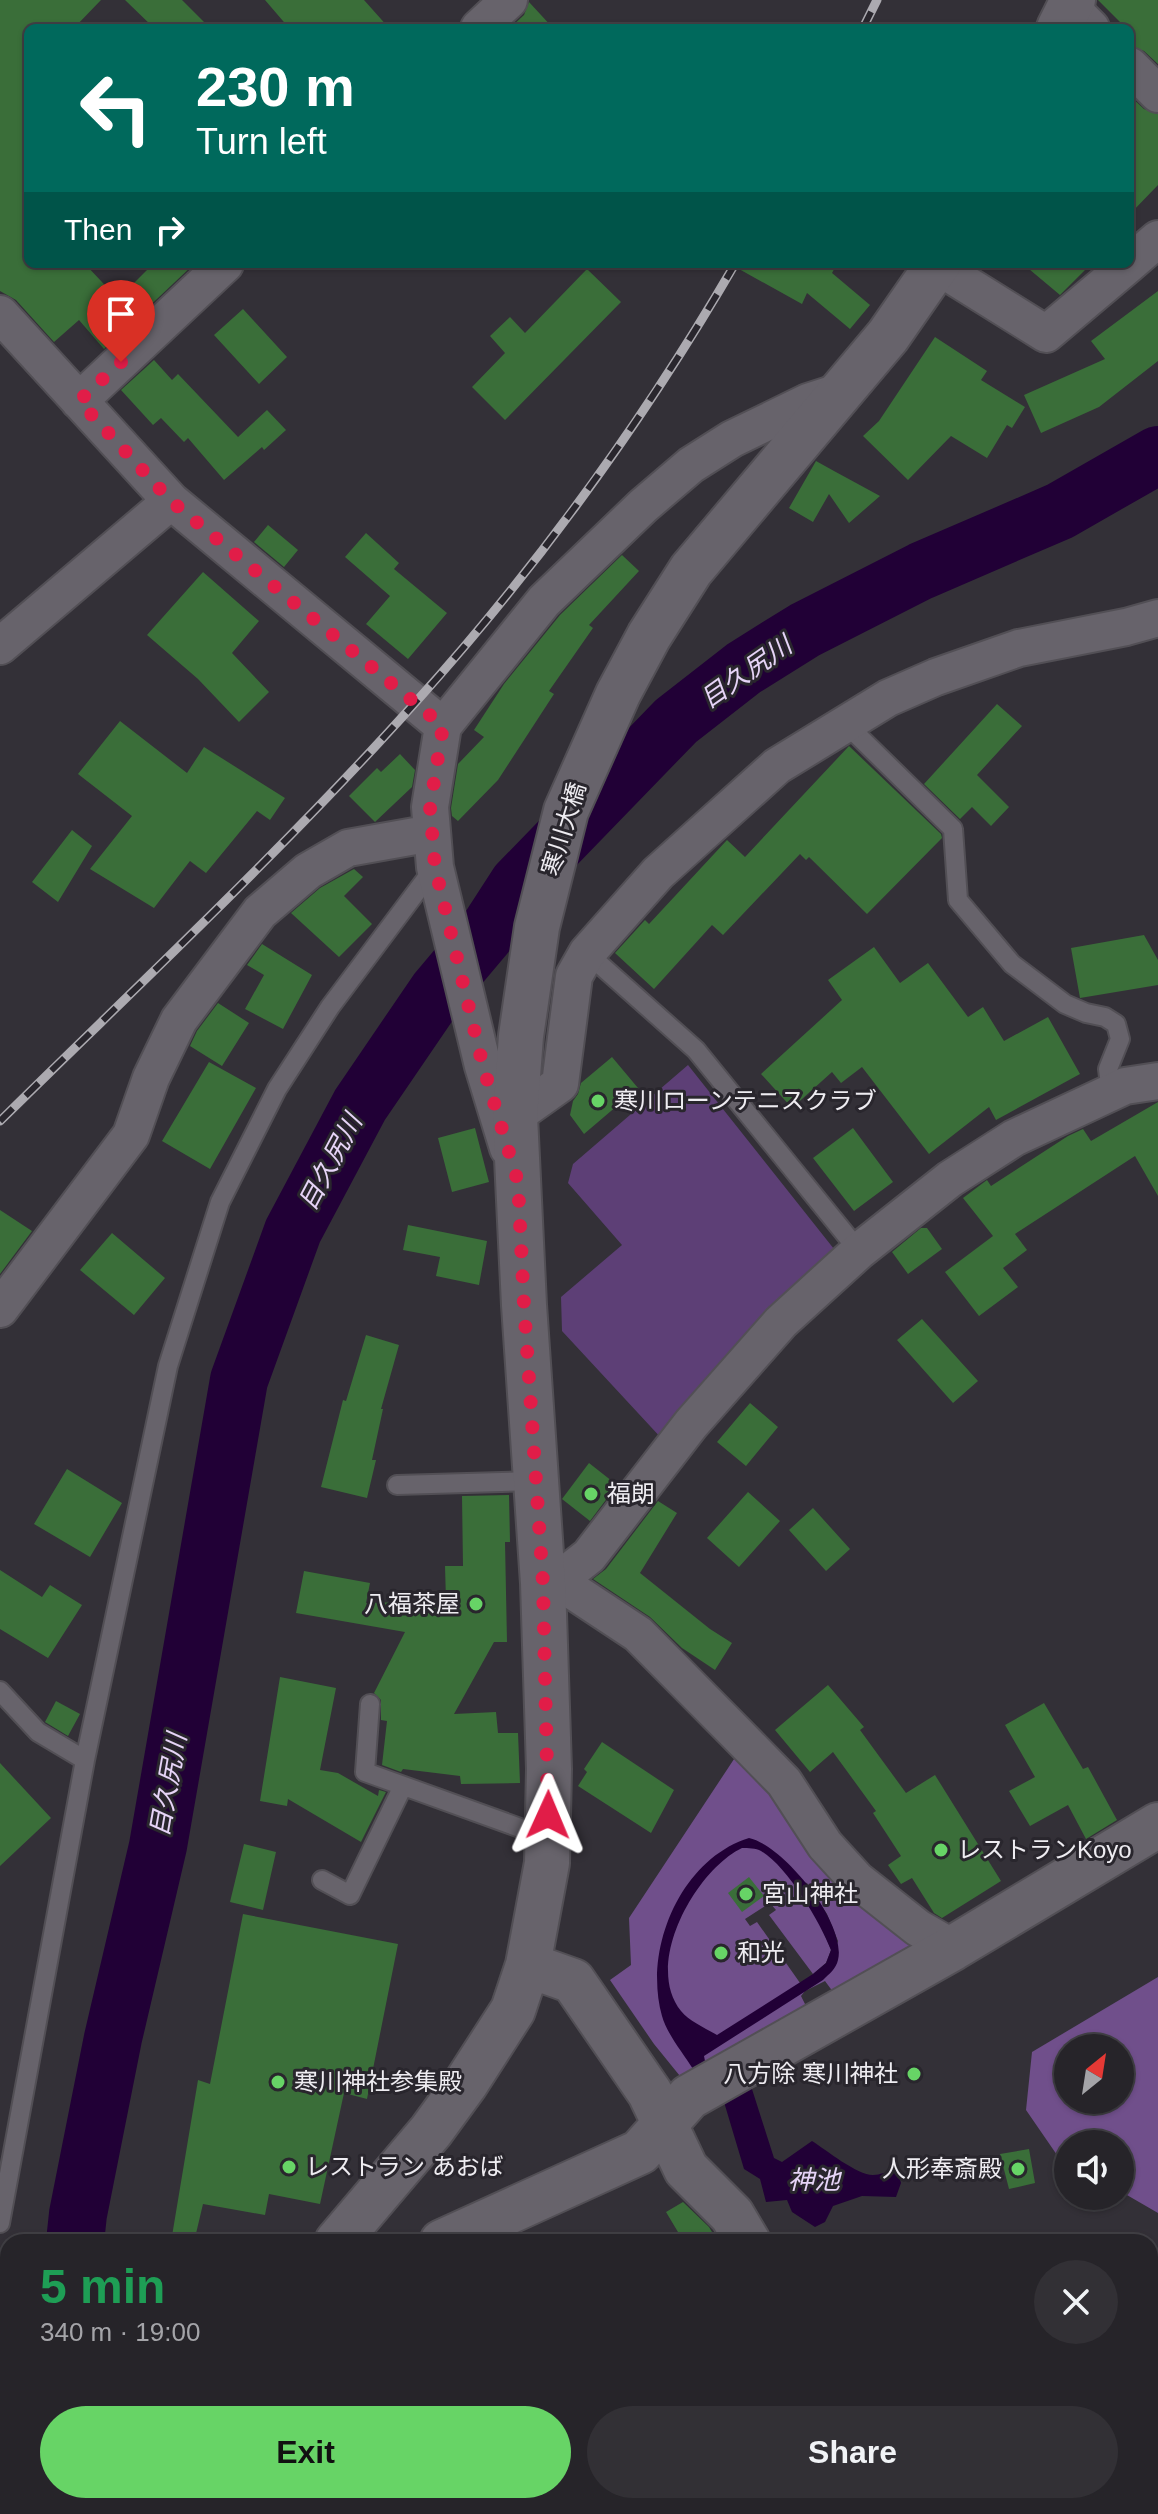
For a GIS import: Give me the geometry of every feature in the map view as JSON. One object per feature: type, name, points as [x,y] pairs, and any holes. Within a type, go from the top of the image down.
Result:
[{"type":"street","points":[[483,24],[509,0]]},
{"type":"street","points":[[1134,70],[1158,94]]},
{"type":"street","points":[[1134,256],[1158,239]]},
{"type":"street","points":[[79,401],[221,268]]},
{"type":"street","name":"寒川大橋","points":[[344,2234],[431,2131],[513,2010],[528,1965],[547,1863],[552,1580],[536,1481],[515,1116],[521,1036],[537,927],[566,811],[598,736],[649,636],[691,570],[888,336],[935,268]]},
{"type":"street","points":[[942,268],[1046,334],[1118,268]]},
{"type":"street","points":[[0,314],[171,501],[443,726]]},
{"type":"street","points":[[518,1182],[483,1066],[435,860],[430,807],[443,726],[544,601],[643,506],[691,465],[732,439],[808,402],[842,391]]},
{"type":"street","points":[[0,646],[171,501]]},
{"type":"street","points":[[515,1116],[560,1084],[574,976],[587,953],[658,873],[777,766],[845,723],[912,687],[1005,653],[1158,618]]},
{"type":"street","points":[[0,1309],[131,1135],[151,1078],[179,1020],[260,912],[308,871],[348,848],[435,860]]},
{"type":"street","points":[[953,1948],[918,1928],[857,1880],[825,1845],[784,1782],[638,1634],[552,1580],[589,1556],[691,1424],[781,1322],[859,1251],[950,1179],[1014,1138],[1125,1086],[1158,1081]]},
{"type":"street","points":[[460,2234],[640,2152],[689,2097],[953,1948],[1158,1825]]},
{"type":"street","points":[[528,1965],[573,1981],[650,2093],[686,2169],[732,2215],[743,2234]]},
{"type":"lane","points":[[845,723],[953,829],[958,900],[1012,964],[1065,1004],[1105,1017],[1116,1024],[1120,1039],[1108,1069],[1111,1093]]},
{"type":"lane","points":[[0,2223],[85,1760],[168,1366],[220,1202],[277,1089],[322,1019],[435,860]]},
{"type":"lane","points":[[587,953],[696,1050],[859,1251]]},
{"type":"lane","points":[[397,1485],[536,1481]]},
{"type":"lane","points":[[0,1691],[38,1732],[85,1760]]},
{"type":"lane","points":[[370,1704],[365,1772],[548,1838]]},
{"type":"lane","points":[[322,1880],[350,1895],[403,1786]]},
{"type":"shaded area","points":[[688,1065],[834,1249],[775,1304],[663,1440],[562,1331],[561,1297],[622,1245],[568,1183],[573,1164]]},
{"type":"shaded area","points":[[740,1750],[926,1944],[836,1996],[825,1981],[805,1991],[801,1996],[808,2010],[684,2081],[610,1980],[631,1965],[629,1918]],"holes":[[[803,1882],[807,1883],[827,1914],[838,1941],[823,1979],[805,1990],[757,1922],[750,1926],[745,1919],[770,1903],[776,1910],[769,1915],[813,1974],[826,1963],[831,1950]]]},
{"type":"shaded area","points":[[1158,1977],[1158,2213],[1134,2199],[1134,2130],[1054,2130],[1054,2151],[1026,2110],[1032,2052],[1054,2039],[1054,2114],[1134,2114],[1134,2034],[1062,2034]]},
{"type":"water","points":[[749,1838],[779,1855],[823,1907],[833,1926],[838,1960],[823,1980],[704,2056],[705,2061],[693,2069],[664,2023],[657,1990],[658,1963],[663,1936],[687,1886],[704,1865],[725,1849]],"holes":[[[742,1848],[761,1851],[781,1869],[811,1910],[831,1950],[826,1963],[813,1974],[717,2035],[681,2011],[671,1991],[668,1969],[671,1945],[692,1897],[725,1859]]]},
{"type":"water","name":"神池","points":[[751,2086],[774,2158],[782,2162],[812,2141],[866,2174],[898,2172],[901,2183],[896,2197],[862,2196],[833,2206],[825,2222],[815,2227],[792,2212],[787,2200],[766,2202],[760,2179],[744,2169],[724,2102]]},
{"type":"building","points":[[0,0],[101,0],[78,24],[24,24],[24,268],[89,268],[118,299],[149,268],[190,268],[104,349],[79,320],[54,342],[16,300],[0,291]]},
{"type":"building","points":[[125,0],[182,0],[206,24],[150,24]]},
{"type":"building","points":[[265,0],[364,0],[385,24],[286,24]]},
{"type":"building","points":[[1098,0],[1158,0],[1158,64],[1144,51],[1134,47],[1134,24],[1122,24]]},
{"type":"building","points":[[529,2],[549,24],[514,24],[524,15]]},
{"type":"building","points":[[1134,100],[1144,109],[1158,114],[1158,185],[1134,210]]},
{"type":"building","points":[[737,268],[835,268],[832,273],[870,305],[850,329],[807,293],[802,304]]},
{"type":"building","points":[[1028,268],[1087,268],[1060,295]]},
{"type":"building","points":[[587,269],[621,302],[505,420],[472,387],[505,353],[490,336],[510,317],[525,333]]},
{"type":"building","points":[[1158,291],[1158,361],[1099,407],[1041,433],[1024,395],[1105,359],[1091,341]]},
{"type":"building","points":[[243,309],[287,357],[259,384],[214,335]]},
{"type":"building","points":[[935,337],[987,371],[981,380],[1025,407],[1012,428],[1007,425],[987,458],[951,436],[908,480],[863,436],[879,421]]},
{"type":"building","points":[[154,360],[172,380],[178,374],[238,437],[267,410],[286,430],[224,480],[188,438],[184,442],[161,418],[153,425],[121,390]]},
{"type":"building","points":[[816,461],[880,496],[849,523],[829,494],[813,522],[789,508]]},
{"type":"building","points":[[268,525],[298,550],[284,567],[254,542]]},
{"type":"building","points":[[366,533],[399,563],[394,569],[447,613],[408,659],[366,624],[390,596],[345,557]]},
{"type":"building","points":[[622,555],[639,571],[589,625],[593,628],[549,691],[554,694],[498,780],[458,821],[452,816],[451,808],[458,764],[484,737],[474,730],[504,684],[560,615]]},
{"type":"building","points":[[203,572],[259,621],[232,653],[269,692],[239,722],[198,679],[147,635]]},
{"type":"building","points":[[997,704],[1022,726],[977,775],[1009,807],[991,826],[972,807],[960,819],[924,784]]},
{"type":"building","points":[[120,721],[187,773],[204,747],[285,798],[270,820],[257,811],[206,873],[190,861],[154,908],[90,869],[132,816],[78,774]]},
{"type":"building","points":[[849,746],[942,838],[867,914],[809,857],[806,860],[800,854],[723,935],[712,925],[654,989],[615,953],[645,920],[649,924],[727,840],[745,857]]},
{"type":"building","points":[[400,754],[415,770],[412,787],[375,822],[349,796],[377,768],[381,772]]},
{"type":"building","points":[[72,830],[92,846],[58,902],[32,882]]},
{"type":"building","points":[[354,869],[363,877],[344,896],[372,924],[339,957],[291,913],[320,888]]},
{"type":"building","points":[[1144,935],[1158,960],[1158,985],[1080,998],[1071,948]]},
{"type":"building","points":[[262,944],[312,975],[283,1029],[245,1009],[264,975],[247,965]]},
{"type":"building","points":[[874,947],[900,983],[928,963],[968,1017],[983,1007],[1004,1041],[1048,1017],[1080,1074],[996,1120],[989,1107],[929,1154],[862,1067],[841,1083],[832,1072],[792,1108],[761,1074],[842,1000],[828,980]]},
{"type":"building","points":[[218,1003],[249,1023],[222,1066],[190,1046]]},
{"type":"building","name":"寒川ローンテニスクラブ","points":[[612,1057],[638,1088],[584,1134],[570,1115],[573,1101],[581,1083]]},
{"type":"building","points":[[209,1062],[256,1088],[210,1169],[162,1141]]},
{"type":"building","points":[[1158,1102],[1158,1196],[1135,1156],[1015,1234],[1027,1250],[1003,1268],[1018,1287],[979,1316],[945,1272],[993,1236],[963,1198],[987,1180],[991,1186],[1068,1136],[1083,1129],[1091,1141]]},
{"type":"building","points":[[475,1128],[489,1182],[452,1192],[438,1138]]},
{"type":"building","points":[[853,1128],[893,1182],[854,1211],[813,1158]]},
{"type":"building","points":[[0,1210],[32,1231],[0,1274]]},
{"type":"building","points":[[408,1225],[487,1241],[479,1285],[436,1276],[440,1257],[403,1250]]},
{"type":"building","points":[[921,1228],[927,1228],[942,1249],[908,1274],[892,1252]]},
{"type":"building","points":[[112,1233],[165,1278],[134,1315],[80,1270]]},
{"type":"building","points":[[922,1319],[978,1381],[953,1403],[897,1340]]},
{"type":"building","points":[[366,1335],[399,1345],[381,1409],[372,1460],[376,1460],[367,1498],[321,1487],[343,1400],[346,1401]]},
{"type":"building","points":[[750,1403],[778,1427],[746,1466],[717,1442]]},
{"type":"building","name":"福朗","points":[[589,1463],[617,1485],[590,1521],[562,1499]]},
{"type":"building","points":[[67,1469],[122,1503],[90,1557],[34,1524]]},
{"type":"building","points":[[748,1492],[780,1521],[739,1567],[707,1538]]},
{"type":"building","points":[[509,1495],[510,1542],[505,1542],[507,1642],[494,1642],[454,1714],[496,1712],[498,1733],[518,1733],[520,1783],[461,1784],[460,1776],[403,1769],[401,1772],[382,1765],[387,1721],[381,1720],[381,1700],[374,1693],[405,1632],[296,1613],[304,1571],[370,1583],[366,1603],[446,1601],[445,1566],[463,1566],[462,1496]]},
{"type":"building","points":[[658,1501],[677,1513],[640,1573],[732,1643],[715,1670],[682,1648],[650,1617],[593,1579],[606,1569]]},
{"type":"building","points":[[813,1508],[850,1549],[826,1571],[789,1530]]},
{"type":"building","points":[[0,1570],[42,1597],[50,1585],[82,1605],[48,1658],[0,1629]]},
{"type":"building","points":[[280,1677],[336,1688],[320,1770],[338,1773],[378,1796],[379,1790],[386,1792],[361,1842],[288,1799],[287,1806],[260,1801]]},
{"type":"building","points":[[828,1685],[864,1727],[860,1730],[906,1793],[935,1775],[1001,1881],[942,1918],[934,1913],[912,1878],[901,1884],[888,1865],[901,1856],[873,1813],[876,1811],[833,1752],[810,1772],[775,1730]]},
{"type":"building","points":[[56,1701],[80,1714],[68,1736],[45,1722]]},
{"type":"building","points":[[1044,1703],[1083,1769],[1088,1767],[1117,1820],[1086,1839],[1068,1805],[1030,1826],[1009,1791],[1035,1777],[1005,1725]]},
{"type":"building","points":[[602,1742],[674,1790],[651,1833],[578,1786],[587,1772],[584,1769]]},
{"type":"building","points":[[0,1763],[51,1818],[0,1866]]},
{"type":"building","points":[[244,1844],[276,1852],[263,1910],[230,1902]]},
{"type":"building","name":"宮山神社","points":[[749,1877],[764,1896],[742,1912],[728,1893]]},
{"type":"building","name":"寒川神社参集殿","points":[[243,1914],[398,1944],[367,2099],[344,2093],[320,2204],[269,2194],[265,2215],[203,2204],[196,2234],[172,2234],[198,2080],[210,2084]]},
{"type":"building","name":"人形奉斎殿","points":[[1029,2149],[1035,2183],[1009,2189],[1000,2154]]},
{"type":"building","points":[[683,2202],[713,2234],[679,2234],[666,2212]]},
{"type":"waterway","name":"目久尻川","points":[[76,2234],[113,2038],[158,1846],[239,1380],[293,1231],[360,1105],[437,992],[485,935],[518,884],[676,721],[744,668],[805,630],[921,571],[1060,511],[1158,455]]},
{"type":"railway","points":[[865,24],[877,0]]},
{"type":"railway","points":[[0,1121],[314,811],[459,653],[586,492],[663,380],[733,268]]},
{"type":"place","name":"寒川ローンテニスクラブ","points":[[598,1101]]},
{"type":"place","name":"福朗","points":[[591,1494]]},
{"type":"place","name":"八福茶屋","points":[[476,1604]]},
{"type":"place","name":"レストランKoyo","points":[[941,1850]]},
{"type":"place","name":"宮山神社","points":[[746,1894]]},
{"type":"place","name":"和光","points":[[721,1953]]},
{"type":"place","name":"八方除 寒川神社","points":[[914,2074]]},
{"type":"place","name":"寒川神社参集殿","points":[[278,2082]]},
{"type":"place","name":"レストラン あおば","points":[[289,2167]]},
{"type":"place","name":"人形奉斎殿","points":[[1018,2169]]},
{"type":"route","points":[[121,362],[79,401],[171,501],[443,726],[430,807],[435,867],[483,1066],[518,1182],[543,1583],[548,1815]]}]
